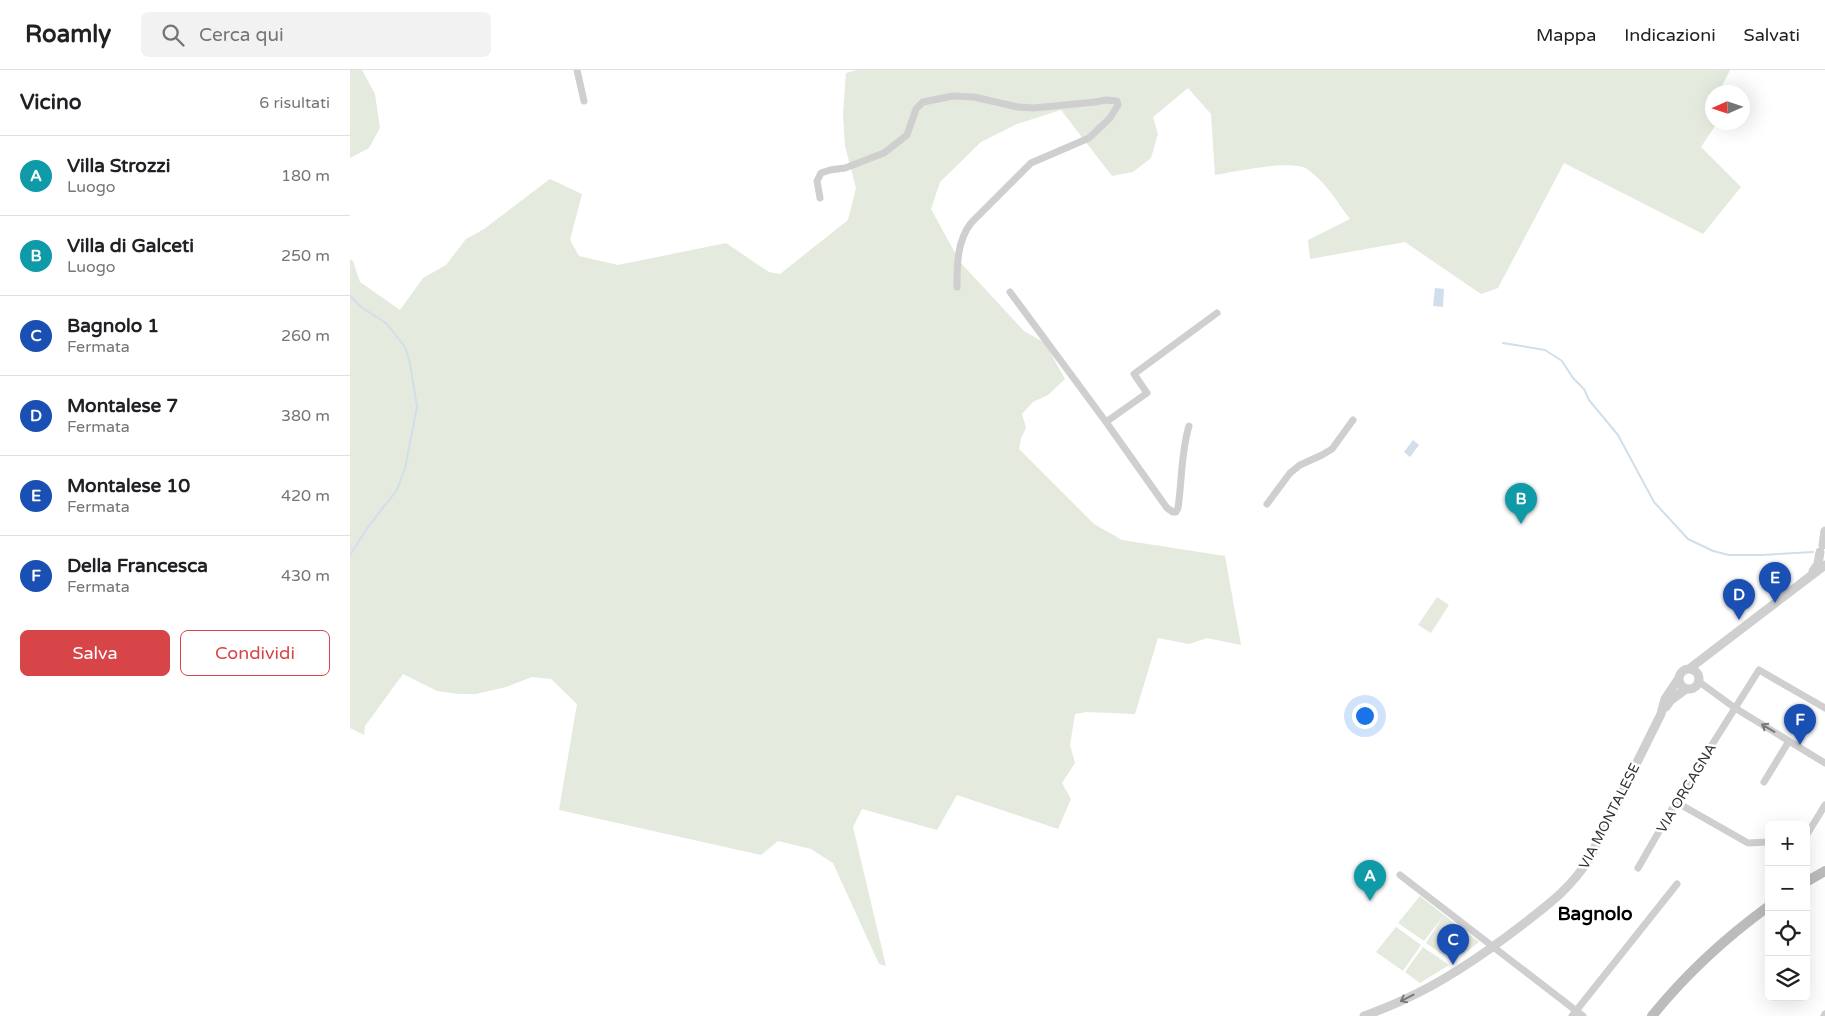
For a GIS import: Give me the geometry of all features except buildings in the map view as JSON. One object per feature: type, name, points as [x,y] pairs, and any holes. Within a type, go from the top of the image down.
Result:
[{"type":"main road","points":[[1810,880],[1825,871]]},
{"type":"main road","points":[[1655,1014],[1707,956],[1765,909]]},
{"type":"street","points":[[577,70],[584,101]]},
{"type":"street","points":[[820,198],[817,181],[821,173],[845,168],[884,153],[907,135],[916,109],[923,102],[953,96],[974,96],[1018,108],[1034,108],[1106,100],[1116,101],[1118,105],[1116,111],[1089,138],[1031,163],[971,223],[964,232],[960,248],[957,267],[958,287]]},
{"type":"street","points":[[1010,292],[1167,508],[1174,512],[1178,508],[1184,440],[1189,426]]},
{"type":"street","points":[[1106,422],[1147,393],[1134,374],[1217,313]]},
{"type":"street","points":[[1267,504],[1290,473],[1300,465],[1332,449],[1352,420]]},
{"type":"street","points":[[1812,574],[1823,550],[1825,531]]},
{"type":"street","name":"VIA MONTALESE","points":[[1365,1016],[1404,1000],[1447,976],[1493,947],[1559,897],[1580,874],[1596,845],[1661,714],[1668,694],[1681,672],[1689,668],[1825,565]]},
{"type":"street","points":[[1698,678],[1705,655]]},
{"type":"street","points":[[1689,668],[1694,670],[1698,678],[1735,708],[1825,762]]},
{"type":"street","name":"VIA ORCAGNA","points":[[1638,868],[1676,802],[1759,670],[1825,708]]},
{"type":"street","points":[[1679,678],[1681,685],[1686,688]]},
{"type":"street","name":"VIA MONTALESE","points":[[1661,714],[1671,700],[1686,688],[1695,686],[1698,678]]},
{"type":"street","points":[[1764,782],[1789,741]]},
{"type":"street","points":[[1676,802],[1748,843],[1765,842]]},
{"type":"street","points":[[1810,829],[1825,805]]},
{"type":"street","points":[[1400,875],[1574,1013],[1583,1016]]},
{"type":"street","points":[[1574,1013],[1677,884]]},
{"type":"shaded area","points":[[350,70],[362,70],[375,94],[380,128],[369,148],[350,158]]},
{"type":"shaded area","points":[[857,70],[1730,70],[1722,85],[1705,85],[1705,130],[1712,130],[1701,147],[1741,187],[1703,234],[1564,163],[1498,288],[1481,294],[1405,242],[1310,259],[1308,240],[1350,219],[1319,179],[1307,169],[1299,166],[1262,167],[1215,175],[1211,114],[1188,88],[1153,117],[1158,134],[1151,158],[1133,172],[1112,176],[1061,110],[1017,124],[981,142],[940,182],[931,209],[960,262],[1024,331],[1045,343],[1065,379],[1048,395],[1033,402],[1022,414],[1026,428],[1021,438],[1019,449],[1094,524],[1122,540],[1225,556],[1241,645],[1207,638],[1189,644],[1158,638],[1135,714],[1087,712],[1075,714],[1070,745],[1075,763],[1062,783],[1071,799],[1058,829],[957,795],[937,830],[862,809],[853,827],[886,966],[879,964],[833,863],[811,849],[778,841],[761,855],[559,810],[577,704],[551,679],[532,677],[506,687],[476,694],[459,694],[437,691],[403,674],[365,726],[364,735],[350,728],[350,259],[353,261],[360,282],[400,310],[423,278],[446,265],[466,239],[484,229],[550,179],[582,194],[570,240],[579,256],[618,265],[726,243],[769,272],[780,274],[848,220],[856,188],[845,146],[843,115],[846,73]]},
{"type":"shaded area","points":[[1437,597],[1449,605],[1431,633],[1418,625]]},
{"type":"shaded area","points":[[1420,896],[1444,915],[1424,941],[1398,923]]},
{"type":"shaded area","points":[[1444,915],[1479,942],[1453,962],[1426,943]]},
{"type":"shaded area","points":[[1396,927],[1421,945],[1403,971],[1376,952]]},
{"type":"shaded area","points":[[1423,947],[1449,965],[1420,983],[1405,972]]},
{"type":"water","points":[[1435,288],[1444,289],[1443,307],[1433,306]]},
{"type":"water","points":[[1413,440],[1419,445],[1410,457],[1404,452]]},
{"type":"waterway","points":[[350,296],[361,307],[386,323],[405,347],[410,363],[417,407],[405,468],[397,490],[368,527],[350,555]]},
{"type":"waterway","points":[[1503,343],[1545,350],[1562,361],[1573,378],[1584,389],[1589,400],[1618,435],[1654,502],[1688,539],[1713,551],[1729,555],[1813,552]]},
{"type":"place","name":"Villa di Galceti","points":[[1521,524]]},
{"type":"place","name":"Montalese 10","points":[[1775,603]]},
{"type":"place","name":"Montalese 7","points":[[1739,620]]},
{"type":"place","name":"Della Francesca","points":[[1800,745]]},
{"type":"place","name":"Villa Strozzi","points":[[1370,901]]},
{"type":"place","name":"Bagnolo 1","points":[[1453,965]]},
{"type":"district","name":"Bagnolo","points":[[1595,913]]}]
